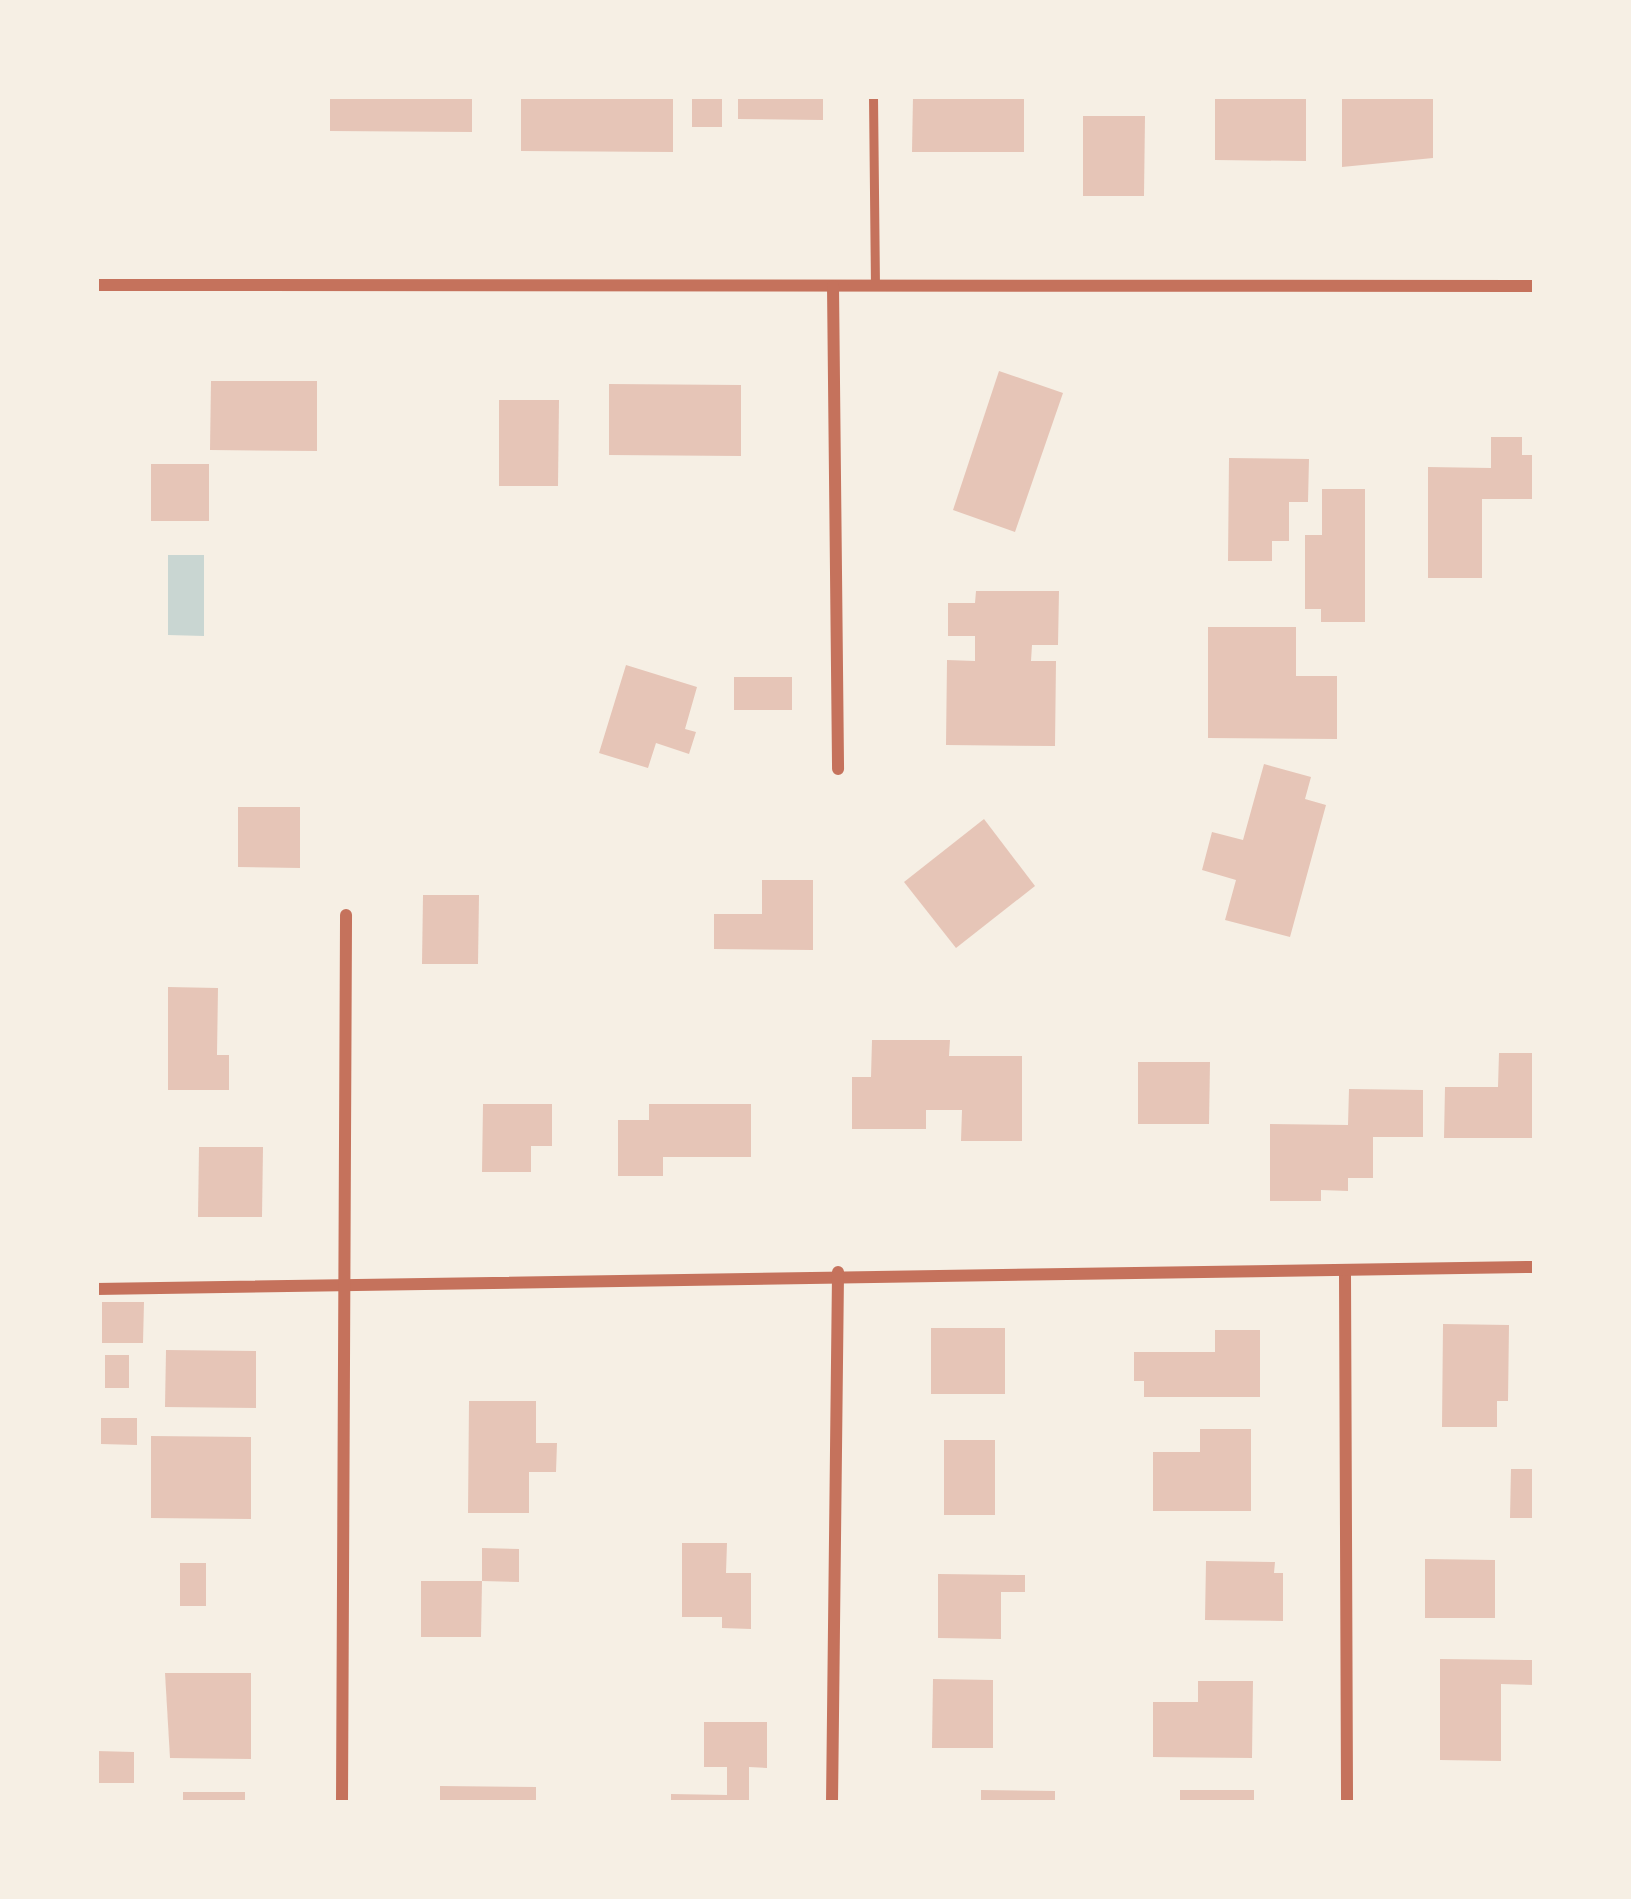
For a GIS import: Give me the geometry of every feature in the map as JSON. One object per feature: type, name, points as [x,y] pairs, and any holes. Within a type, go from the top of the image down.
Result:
[{"type":"street","points":[[96,285],[1535,286]]},
{"type":"street","points":[[832,286],[838,769]]},
{"type":"street","points":[[342,1803],[346,915]]},
{"type":"street","points":[[96,1289],[838,1272],[1345,1274],[1535,1268]]},
{"type":"street","points":[[832,1803],[838,1272]]},
{"type":"street","points":[[1345,1274],[1347,1803]]},
{"type":"lane","points":[[873,96],[875,286]]},
{"type":"shaded area","points":[[168,555],[204,555],[204,636],[168,635]]},
{"type":"building","points":[[330,96],[472,96],[472,132],[330,131]]},
{"type":"building","points":[[521,96],[673,96],[673,152],[521,151]]},
{"type":"building","points":[[692,96],[722,96],[722,127],[692,127]]},
{"type":"building","points":[[738,96],[823,96],[823,120],[738,119]]},
{"type":"building","points":[[913,96],[1024,96],[1024,152],[912,152]]},
{"type":"building","points":[[1215,96],[1306,96],[1306,161],[1215,160]]},
{"type":"building","points":[[1342,96],[1433,96],[1433,158],[1342,167]]},
{"type":"building","points":[[1083,116],[1145,116],[1144,196],[1083,196]]},
{"type":"building","points":[[999,371],[1063,393],[1015,532],[953,510]]},
{"type":"building","points":[[211,381],[317,381],[317,451],[210,450]]},
{"type":"building","points":[[609,384],[741,385],[741,456],[609,455]]},
{"type":"building","points":[[499,400],[559,400],[558,486],[499,486]]},
{"type":"building","points":[[1491,437],[1522,437],[1522,455],[1535,455],[1535,499],[1482,499],[1482,578],[1428,578],[1428,467],[1491,468]]},
{"type":"building","points":[[1229,458],[1309,459],[1308,502],[1289,502],[1289,541],[1272,541],[1272,561],[1228,561]]},
{"type":"building","points":[[151,464],[209,464],[209,521],[151,521]]},
{"type":"building","points":[[1322,489],[1365,489],[1365,622],[1321,622],[1321,609],[1305,609],[1305,535],[1322,535]]},
{"type":"building","points":[[976,591],[1059,591],[1058,645],[1032,645],[1031,661],[1056,661],[1055,746],[946,745],[947,660],[975,661],[975,636],[948,636],[948,603],[975,603]]},
{"type":"building","points":[[1208,627],[1296,627],[1296,676],[1337,676],[1337,739],[1208,738]]},
{"type":"building","points":[[626,665],[697,687],[685,729],[696,732],[689,754],[656,743],[648,768],[599,753]]},
{"type":"building","points":[[734,677],[792,677],[792,710],[734,710]]},
{"type":"building","points":[[1264,764],[1311,777],[1305,799],[1326,805],[1290,937],[1225,920],[1236,880],[1202,870],[1212,832],[1243,840]]},
{"type":"building","points":[[238,807],[300,807],[300,868],[238,867]]},
{"type":"building","points":[[984,819],[1035,886],[956,948],[904,882]]},
{"type":"building","points":[[762,880],[813,880],[813,950],[714,949],[714,914],[762,914]]},
{"type":"building","points":[[423,895],[479,895],[478,964],[422,964]]},
{"type":"building","points":[[168,987],[218,988],[217,1055],[229,1055],[229,1090],[168,1090]]},
{"type":"building","points":[[872,1040],[950,1040],[949,1056],[1022,1056],[1022,1141],[961,1141],[962,1110],[926,1110],[926,1129],[852,1129],[852,1077],[871,1077]]},
{"type":"building","points":[[1499,1053],[1535,1053],[1535,1138],[1444,1138],[1445,1087],[1498,1087]]},
{"type":"building","points":[[1138,1062],[1210,1062],[1209,1124],[1138,1124]]},
{"type":"building","points":[[1349,1089],[1423,1090],[1423,1137],[1373,1137],[1373,1178],[1348,1178],[1348,1191],[1321,1190],[1321,1201],[1270,1201],[1270,1124],[1348,1125]]},
{"type":"building","points":[[483,1104],[552,1104],[552,1146],[531,1146],[531,1172],[482,1172]]},
{"type":"building","points":[[649,1104],[751,1104],[751,1157],[663,1157],[663,1176],[618,1176],[618,1120],[649,1120]]},
{"type":"building","points":[[199,1147],[263,1147],[262,1217],[198,1217]]},
{"type":"building","points":[[102,1302],[144,1302],[143,1343],[102,1343]]},
{"type":"building","points":[[1443,1324],[1509,1325],[1508,1401],[1497,1401],[1497,1427],[1442,1427]]},
{"type":"building","points":[[931,1328],[1005,1328],[1005,1394],[931,1394]]},
{"type":"building","points":[[1215,1330],[1260,1330],[1260,1397],[1144,1397],[1144,1381],[1134,1381],[1134,1352],[1215,1352]]},
{"type":"building","points":[[166,1350],[256,1351],[256,1408],[165,1407]]},
{"type":"building","points":[[105,1355],[129,1355],[129,1388],[105,1388]]},
{"type":"building","points":[[469,1401],[536,1401],[536,1443],[557,1443],[556,1472],[529,1472],[529,1513],[468,1513]]},
{"type":"building","points":[[101,1418],[137,1418],[137,1445],[101,1444]]},
{"type":"building","points":[[1200,1429],[1251,1429],[1251,1511],[1153,1511],[1153,1452],[1200,1452]]},
{"type":"building","points":[[151,1436],[251,1437],[251,1519],[151,1518]]},
{"type":"building","points":[[944,1440],[995,1440],[995,1515],[944,1515]]},
{"type":"building","points":[[1511,1469],[1535,1469],[1535,1518],[1510,1518]]},
{"type":"building","points":[[682,1543],[727,1543],[726,1573],[751,1573],[751,1629],[722,1628],[722,1617],[682,1617]]},
{"type":"building","points":[[482,1548],[519,1549],[519,1582],[482,1581]]},
{"type":"building","points":[[1425,1559],[1495,1560],[1495,1618],[1425,1618]]},
{"type":"building","points":[[1206,1561],[1275,1562],[1274,1573],[1283,1573],[1283,1621],[1205,1620]]},
{"type":"building","points":[[180,1563],[206,1563],[206,1606],[180,1606]]},
{"type":"building","points":[[938,1574],[1025,1575],[1025,1592],[1001,1592],[1001,1639],[938,1638]]},
{"type":"building","points":[[421,1581],[482,1581],[481,1637],[421,1637]]},
{"type":"building","points":[[1440,1659],[1535,1660],[1535,1685],[1501,1684],[1501,1761],[1440,1760]]},
{"type":"building","points":[[165,1673],[251,1673],[251,1759],[170,1758]]},
{"type":"building","points":[[933,1679],[993,1680],[993,1748],[932,1748]]},
{"type":"building","points":[[1198,1681],[1253,1681],[1252,1758],[1153,1757],[1153,1702],[1198,1702]]},
{"type":"building","points":[[704,1722],[767,1722],[767,1768],[749,1767],[749,1803],[671,1803],[671,1794],[727,1795],[727,1767],[704,1767]]},
{"type":"building","points":[[96,1751],[134,1752],[134,1783],[96,1783]]},
{"type":"building","points":[[440,1786],[536,1787],[536,1803],[440,1803]]},
{"type":"building","points":[[981,1790],[1055,1791],[1055,1803],[981,1803]]},
{"type":"building","points":[[1180,1790],[1254,1790],[1254,1803],[1180,1803]]},
{"type":"building","points":[[183,1792],[245,1792],[245,1803],[183,1803]]}]
